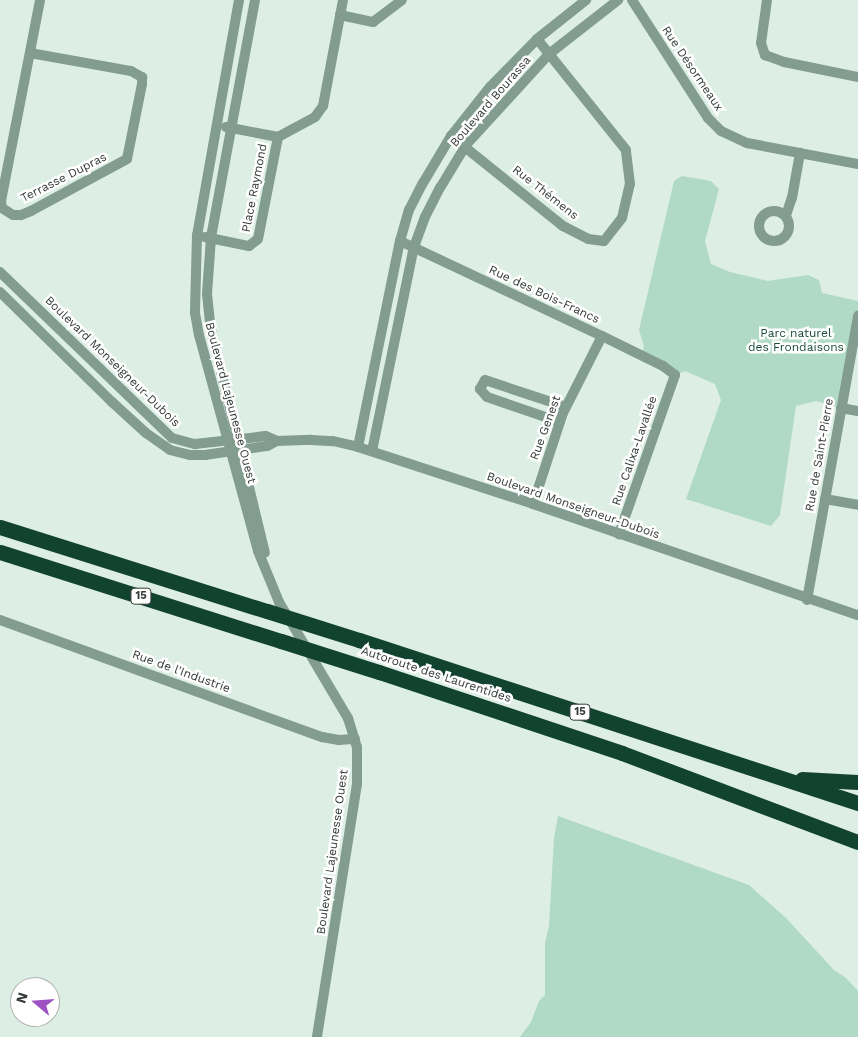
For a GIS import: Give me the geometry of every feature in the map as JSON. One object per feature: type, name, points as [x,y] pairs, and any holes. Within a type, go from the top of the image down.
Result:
[{"type":"highway","name":"Autoroute des Laurentides","points":[[0,527],[359,640],[858,803]]},
{"type":"highway","name":"Autoroute des Laurentides","points":[[0,552],[281,640],[638,759],[858,842]]},
{"type":"highway","points":[[778,777],[858,782]]},
{"type":"highway","points":[[823,828],[858,852]]},
{"type":"street","points":[[1,201],[40,0]]},
{"type":"street","name":"Boulevard Lajeunesse Ouest","points":[[239,0],[197,235],[194,300],[196,320],[251,529],[279,602],[346,715],[355,739],[358,765],[357,784],[317,1037]]},
{"type":"street","name":"Boulevard Lajeunesse Ouest","points":[[255,0],[211,238],[208,314],[242,450],[261,534],[267,571]]},
{"type":"street","points":[[216,126],[278,136],[306,123],[323,106],[343,0]]},
{"type":"street","points":[[340,15],[373,22],[402,0]]},
{"type":"street","name":"Boulevard Bourassa","points":[[358,447],[400,241],[409,210],[451,136],[490,87],[538,39],[586,0]]},
{"type":"street","name":"Boulevard Bourassa","points":[[372,451],[414,248],[425,217],[466,145],[549,54],[618,0]]},
{"type":"street","name":"Rue Désormeaux","points":[[632,0],[708,118],[721,131],[747,144],[858,164]]},
{"type":"street","points":[[767,0],[761,43],[765,55],[784,62],[858,76]]},
{"type":"street","name":"Rue Thémens","points":[[451,136],[466,145],[563,226],[588,239],[604,241],[622,218],[630,184],[626,150],[538,39]]},
{"type":"street","name":"Terrasse Dupras","points":[[1,201],[2,208],[7,212],[21,215],[120,164],[127,159],[130,152],[142,77],[131,71],[30,53]]},
{"type":"street","name":"Place Raymond","points":[[197,235],[249,246],[258,239],[278,136]]},
{"type":"street","points":[[786,215],[792,198],[800,153]]},
{"type":"street","name":"Rue des Bois-Francs","points":[[400,241],[602,336],[663,366],[675,375]]},
{"type":"street","name":"Boulevard Monseigneur-Dubois","points":[[0,272],[172,438],[196,444],[266,436],[277,441],[333,441],[358,447],[533,504],[858,616]]},
{"type":"street","name":"Boulevard Monseigneur-Dubois","points":[[0,292],[112,402],[170,450],[190,455],[231,452],[267,446],[277,441]]},
{"type":"street","name":"Rue de Saint-Pierre","points":[[807,600],[858,316]]},
{"type":"street","name":"Rue Genest","points":[[533,504],[566,407],[602,336]]},
{"type":"street","name":"Rue Calixa-Lavallée","points":[[619,534],[675,375]]},
{"type":"street","points":[[560,422],[487,397],[480,389],[485,380],[566,407]]},
{"type":"street","points":[[841,408],[858,411]]},
{"type":"street","points":[[826,499],[858,505]]},
{"type":"street","name":"Rue de l'Industrie","points":[[0,620],[322,737],[339,740],[355,739]]},
{"type":"green space","name":"Parc naturel des Frondaisons","points":[[682,176],[711,181],[719,189],[705,241],[711,264],[730,272],[768,281],[808,275],[819,280],[822,293],[858,301],[858,315],[841,408],[816,401],[796,406],[780,515],[771,526],[686,499],[721,400],[715,384],[685,371],[675,375],[642,355],[644,346],[639,330],[674,181]]},
{"type":"green space","points":[[558,816],[749,885],[786,918],[834,970],[846,978],[858,991],[858,1037],[520,1037],[531,1022],[539,1001],[545,995],[545,942],[549,926],[554,838]]}]
